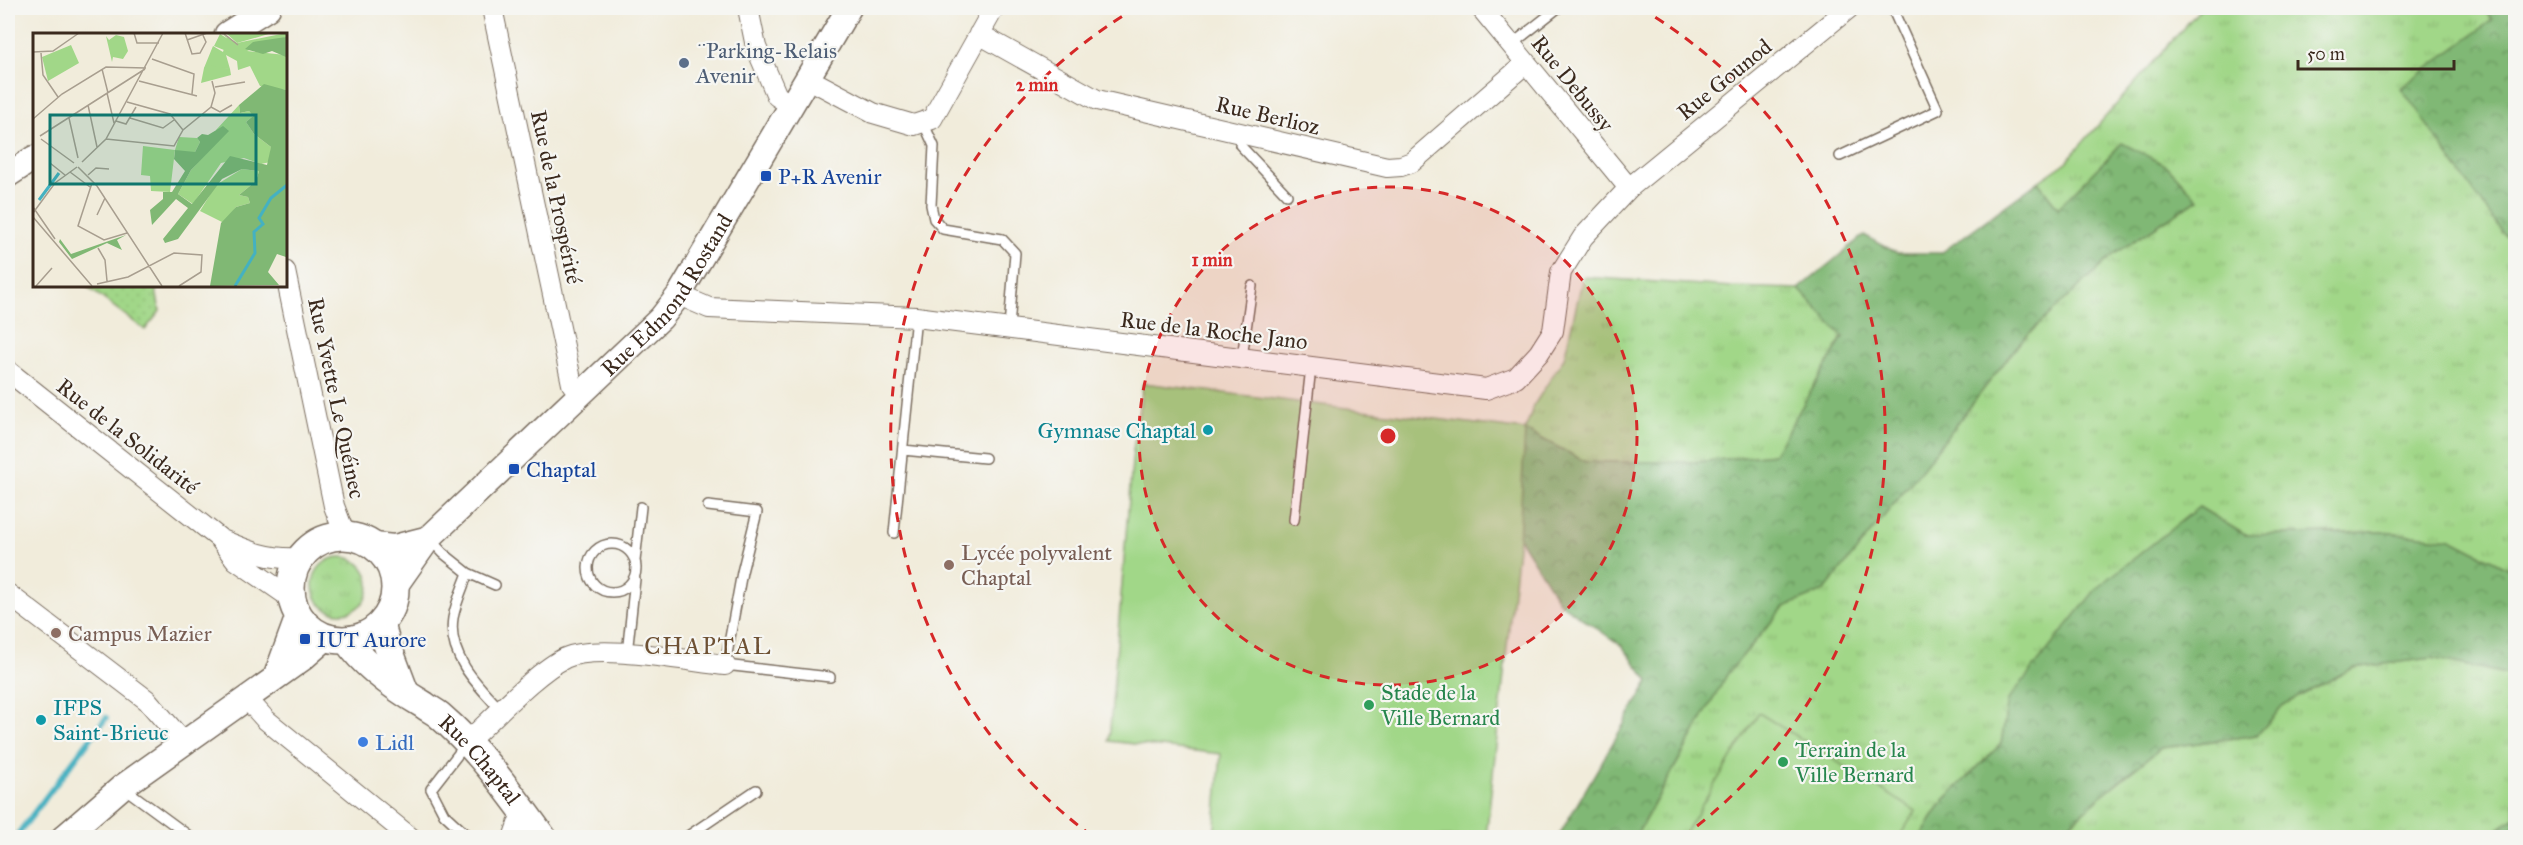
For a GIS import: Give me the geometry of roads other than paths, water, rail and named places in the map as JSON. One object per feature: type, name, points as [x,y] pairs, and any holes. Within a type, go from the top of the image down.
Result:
[{"type":"main road","points":[[345,535],[360,538],[374,545],[385,556],[396,585],[390,612],[381,624],[360,638],[336,639],[315,633],[294,607],[290,584],[299,558],[312,545],[327,537],[345,535]]},
{"type":"main road","points":[[381,624],[405,692]]},
{"type":"main road","name":"Rue Chaptal","points":[[336,639],[372,668],[441,716],[467,742],[543,837]]},
{"type":"street","points":[[229,33],[268,8]]},
{"type":"street","name":"Rue de la Prospérité","points":[[492,8],[572,384],[581,394]]},
{"type":"street","points":[[748,8],[756,47],[777,96],[792,105]]},
{"type":"street","name":"Rue Edmond Rostand","points":[[396,585],[429,538],[661,318],[680,295],[849,8]]},
{"type":"street","points":[[807,78],[873,113],[914,125],[932,119],[994,8]]},
{"type":"street","name":"Rue Debussy","points":[[1481,8],[1629,188]]},
{"type":"street","name":"Rue Gounod","points":[[1629,188],[1849,8]]},
{"type":"street","name":"Rue Berlioz","points":[[979,34],[1097,100],[1387,167],[1412,162],[1526,63]]},
{"type":"street","points":[[8,175],[33,159]]},
{"type":"street","name":"Rue de la Roche Jano","points":[[680,295],[709,308],[916,317],[1486,389],[1516,378],[1539,353],[1553,330],[1561,272],[1583,237],[1629,188]]},
{"type":"street","name":"Rue Yvette Le Quéinec","points":[[286,276],[334,506],[345,535]]},
{"type":"street","name":"Rue de la Solidarité","points":[[8,371],[219,538],[236,560],[294,607]]},
{"type":"street","name":"Rue de la Solidarité","points":[[219,538],[261,556],[283,559],[299,558]]},
{"type":"street","name":"Rue Edmond Rostand","points":[[374,545],[393,547],[429,538]]},
{"type":"street","points":[[8,594],[147,700],[183,743]]},
{"type":"street","points":[[276,676],[294,607]]},
{"type":"street","points":[[63,837],[122,787],[276,676],[336,639]]},
{"type":"street","points":[[467,742],[550,667],[567,657],[586,653],[627,654],[725,665]]},
{"type":"street","points":[[247,699],[266,719],[411,837]]},
{"type":"street","points":[[513,837],[523,810]]},
{"type":"lane","points":[[1511,45],[1558,8]]},
{"type":"lane","points":[[1840,156],[1938,110],[1892,8]]},
{"type":"lane","points":[[923,122],[934,146],[931,205],[934,219],[943,229],[1002,239],[1015,254],[1009,327]]},
{"type":"lane","points":[[1242,134],[1240,145],[1287,195]]},
{"type":"lane","points":[[1242,358],[1252,286]]},
{"type":"lane","points":[[894,533],[916,317]]},
{"type":"lane","points":[[1294,520],[1311,367]]},
{"type":"lane","points":[[903,450],[985,458]]},
{"type":"lane","points":[[708,506],[757,512],[742,572],[725,665],[830,677]]},
{"type":"lane","points":[[627,654],[641,507]]},
{"type":"lane","points":[[429,538],[443,553],[468,573],[495,585]]},
{"type":"lane","points":[[604,545],[620,545],[632,555],[635,567],[629,585],[622,590],[607,592],[593,584],[587,570],[592,554],[604,545]]},
{"type":"lane","points":[[468,573],[455,611],[453,637],[464,666],[502,711]]},
{"type":"lane","points":[[467,742],[431,789],[444,814],[470,837]]},
{"type":"lane","points":[[122,787],[192,837]]},
{"type":"lane","points":[[685,837],[756,790]]},
{"type":"waterway","points":[[15,838],[106,718]]},
{"type":"place","name":"¨Parking-Relais Avenir","points":[[684,63]]},
{"type":"place","name":"P+R Avenir","points":[[766,176]]},
{"type":"place","name":"Gymnase Chaptal","points":[[1208,430]]},
{"type":"place","name":"Chaptal","points":[[514,469]]},
{"type":"place","name":"Lycée polyvalent Chaptal","points":[[949,565]]},
{"type":"place","name":"Campus Mazier","points":[[56,633]]},
{"type":"place","name":"IUT Aurore","points":[[305,639]]},
{"type":"place","name":"Stade de la Ville Bernard","points":[[1369,705]]},
{"type":"place","name":"IFPS Saint-Brieuc","points":[[41,720]]},
{"type":"place","name":"Lidl","points":[[363,742]]},
{"type":"place","name":"Terrain de la Ville Bernard","points":[[1783,762]]},
{"type":"district","name":"CHAPTAL","points":[[708,646]]}]
